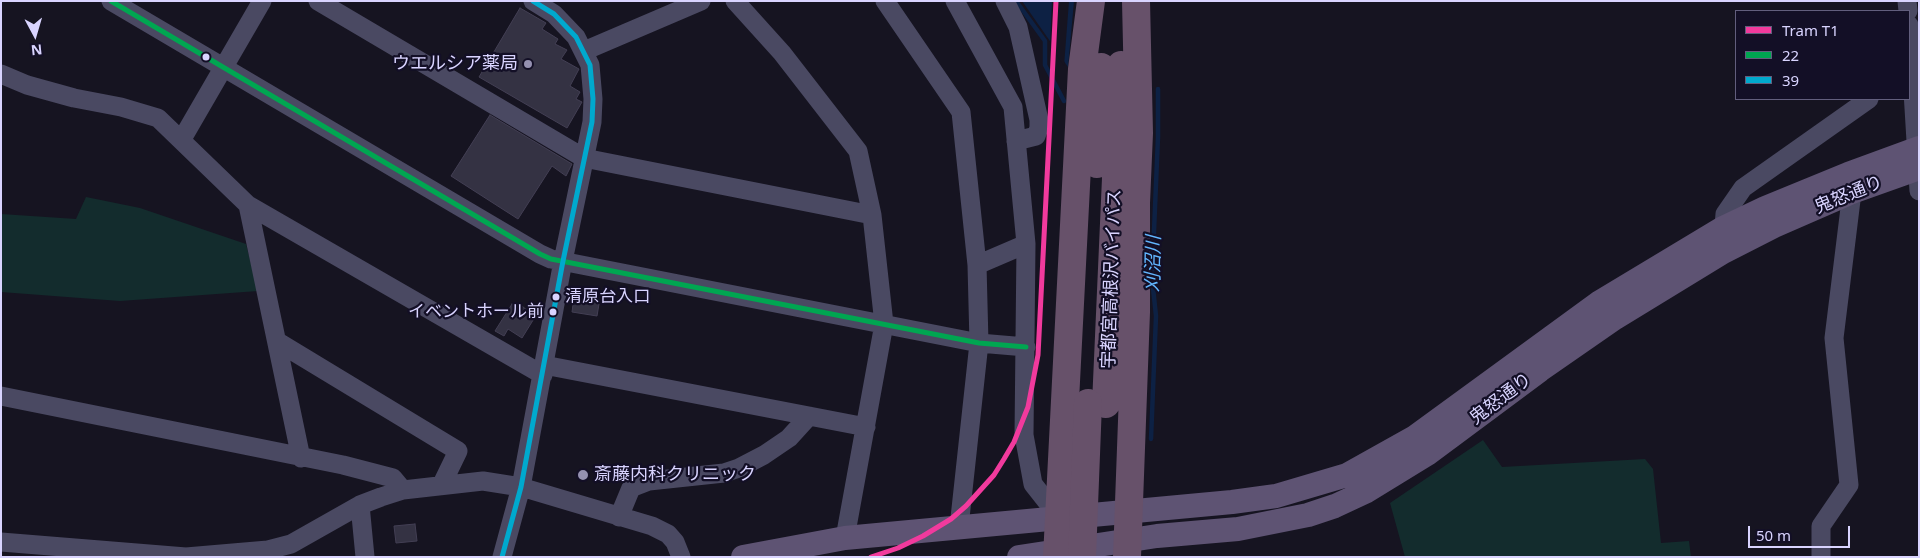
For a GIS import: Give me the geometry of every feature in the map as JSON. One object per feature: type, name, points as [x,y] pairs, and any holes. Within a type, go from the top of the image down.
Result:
[{"type":"highway","points":[[1066,555],[1059,518],[1082,69],[1091,1]]},
{"type":"highway","name":"宇都宮高根沢バイパス","points":[[1100,557],[1097,403],[1104,1]]},
{"type":"highway","name":"宇都宮高根沢バイパス","points":[[1066,555],[1097,403],[1124,1]]},
{"type":"highway","points":[[1127,548],[1136,312],[1136,203],[1139,133],[1136,1]]},
{"type":"main road","name":"鬼怒通り","points":[[1018,557],[1066,555],[1127,548],[1283,520],[1335,506],[1365,492],[1427,454],[1540,370],[1615,318],[1723,252],[1774,226],[1918,165]]},
{"type":"main road","name":"鬼怒通り","points":[[742,557],[845,538],[1129,512],[1276,496],[1347,475],[1415,437],[1600,302],[1723,228],[1807,191],[1918,165]]},
{"type":"street","points":[[111,1],[540,254],[563,262],[979,343],[1026,347]]},
{"type":"street","points":[[182,139],[262,1]]},
{"type":"street","points":[[318,1],[584,158],[872,215]]},
{"type":"street","points":[[502,557],[521,487],[563,262],[592,122],[594,98],[590,65],[584,51],[565,24],[533,1]]},
{"type":"street","points":[[584,51],[701,1]]},
{"type":"street","points":[[735,1],[782,53],[858,151],[872,215],[884,324],[845,538]]},
{"type":"street","points":[[884,1],[961,112],[977,265],[979,343],[960,527]]},
{"type":"street","points":[[956,1],[1012,107],[1026,244],[1024,435],[1033,484],[1059,518]]},
{"type":"street","points":[[1005,1],[1018,27],[1039,120],[1036,136],[1016,141]]},
{"type":"street","points":[[1910,36],[1918,165]]},
{"type":"street","points":[[1,74],[28,85],[65,96],[121,107],[158,118],[182,139],[248,205],[543,370],[866,427]]},
{"type":"street","points":[[1723,252],[1723,228],[1730,205],[1743,188],[1868,100]]},
{"type":"street","points":[[1821,557],[1821,526],[1849,485],[1834,338],[1852,192]]},
{"type":"street","points":[[248,205],[301,458]]},
{"type":"street","points":[[977,265],[1026,244]]},
{"type":"street","points":[[278,342],[458,450],[442,484]]},
{"type":"street","points":[[1,396],[343,465],[393,478],[403,490]]},
{"type":"street","points":[[618,517],[631,488],[649,481],[724,473],[739,468],[764,456],[789,438],[809,416]]},
{"type":"street","points":[[1,542],[186,556],[232,556],[288,551],[309,535],[360,505],[403,490],[442,484],[483,481],[521,487],[652,526],[668,534],[675,542],[681,557]]},
{"type":"street","points":[[360,505],[365,557]]},
{"type":"green space","points":[[86,197],[140,208],[246,244],[258,291],[120,301],[1,292],[1,214],[76,219]]},
{"type":"green space","points":[[1483,440],[1502,467],[1645,459],[1653,469],[1661,543],[1689,541],[1691,557],[1405,557],[1390,503]]},
{"type":"water","points":[[1022,1],[1074,1],[1068,67]]},
{"type":"pier","points":[[1052,1],[1069,1],[1064,66],[1050,45]]},
{"type":"building","name":"ウエルシア薬局","points":[[520,8],[546,23],[542,29],[558,39],[555,44],[567,50],[561,59],[579,69],[570,86],[580,92],[576,99],[582,102],[567,128],[479,77]]},
{"type":"building","points":[[490,115],[572,164],[566,176],[552,166],[518,219],[451,176]]},
{"type":"building","points":[[574,297],[599,304],[597,316],[572,312]]},
{"type":"building","points":[[512,304],[520,309],[522,306],[535,317],[522,338],[508,329],[504,336],[495,331]]},
{"type":"building","points":[[415,524],[417,541],[396,543],[394,526]]},
{"type":"waterway","name":"刈沼川","points":[[1016,1],[1045,41],[1045,65],[1064,101]]},
{"type":"waterway","name":"刈沼川","points":[[1151,439],[1156,316],[1152,278],[1158,137],[1158,89]]},
{"type":"tram line","name":"T1","points":[[871,557],[898,548],[923,536],[951,519],[966,506],[994,475],[1014,442],[1028,407],[1038,355],[1056,1]]},
{"type":"transit line","name":"22","points":[[111,1],[551,259],[979,343],[1026,347]]},
{"type":"transit line","name":"39","points":[[502,557],[521,487],[563,261],[592,122],[593,99],[590,65],[576,37],[554,14],[533,1]]},
{"type":"place","name":"ウエルシア薬局","points":[[528,64]]},
{"type":"place","name":"清原台入口","points":[[556,297]]},
{"type":"place","name":"イベントホール前","points":[[553,312]]},
{"type":"place","name":"斎藤内科クリニック","points":[[583,475]]}]
